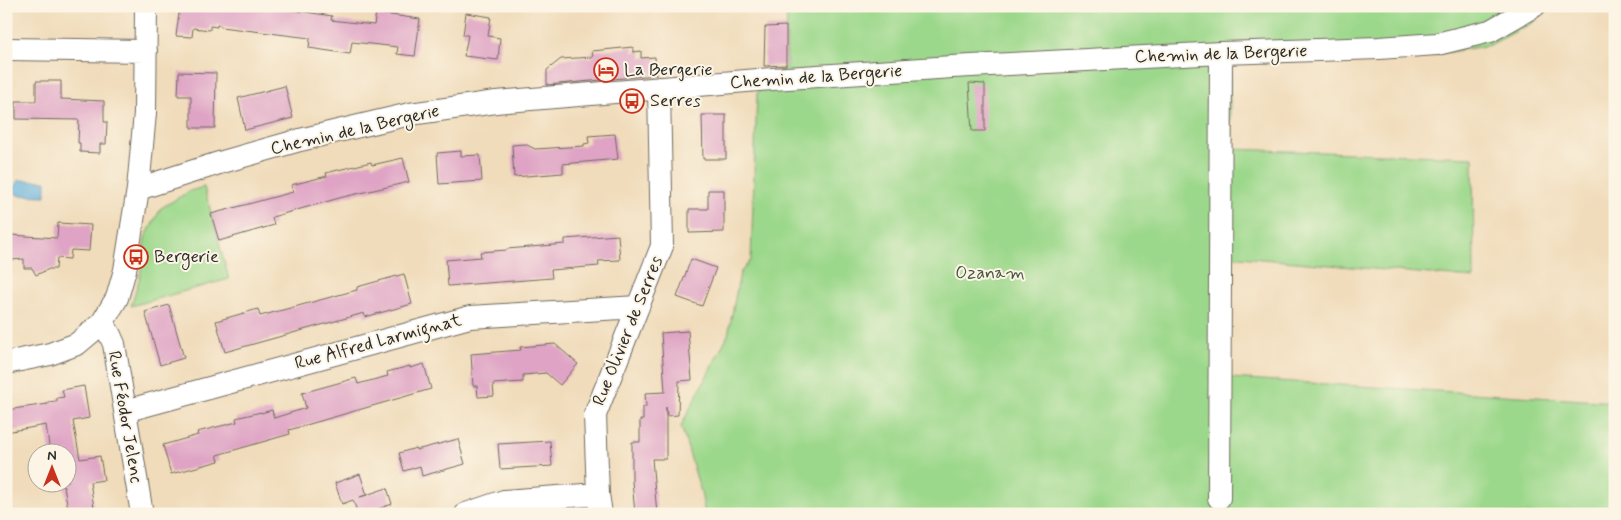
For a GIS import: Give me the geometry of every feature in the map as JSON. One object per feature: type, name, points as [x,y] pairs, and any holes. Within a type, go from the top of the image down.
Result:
[{"type":"street","points":[[6,363],[50,354],[77,344],[102,323],[117,298],[125,270],[138,189],[145,113],[146,6]]},
{"type":"street","name":"Chemin de la Bergerie","points":[[138,189],[300,140],[410,114],[496,102],[952,67],[1438,44],[1490,32],[1534,6]]},
{"type":"street","points":[[6,48],[146,51]]},
{"type":"street","points":[[1219,498],[1220,53]]},
{"type":"street","name":"Rue Olivier de Serres","points":[[599,504],[595,414],[662,246],[659,88]]},
{"type":"street","name":"Rue Alfred Larmignat","points":[[125,411],[470,317],[638,307]]},
{"type":"street","name":"Rue Féodor Jelenc","points":[[102,323],[114,344],[142,514]]},
{"type":"street","points":[[466,514],[504,501],[599,504]]},
{"type":"green space","name":"Ozanam","points":[[787,6],[1554,6],[1532,23],[1490,45],[1426,56],[1230,63],[1230,149],[1473,157],[1474,278],[1229,256],[1229,378],[1615,402],[1615,514],[705,514],[701,492],[681,426],[728,335],[740,273],[751,260],[757,93],[786,67]]},
{"type":"green space","points":[[204,187],[229,279],[131,306],[140,277],[145,238],[161,208],[190,191]]},
{"type":"water","points":[[18,180],[46,181],[46,196],[17,195],[14,188]]},
{"type":"building","points":[[180,6],[265,6],[332,16],[331,20],[374,25],[376,13],[420,19],[415,56],[397,54],[398,47],[352,42],[350,54],[309,48],[310,38],[221,27],[220,25],[217,25],[217,27],[210,26],[210,30],[193,28],[192,37],[176,36]]},
{"type":"building","points":[[466,13],[491,17],[488,36],[500,38],[498,60],[464,56],[468,35],[463,35]]},
{"type":"building","points":[[786,26],[786,65],[764,66],[765,27]]},
{"type":"building","points":[[633,47],[633,52],[641,51],[641,58],[655,57],[656,75],[547,85],[547,70],[561,59],[593,57],[592,51]]},
{"type":"building","points":[[179,72],[216,73],[215,128],[191,128],[191,96],[178,96]]},
{"type":"building","points":[[36,81],[61,81],[61,99],[104,101],[104,122],[107,122],[106,144],[100,144],[100,153],[80,152],[80,143],[78,143],[79,120],[16,119],[16,101],[36,101]]},
{"type":"building","points":[[969,83],[985,84],[985,131],[972,131]]},
{"type":"building","points":[[285,86],[293,118],[245,130],[238,98]]},
{"type":"building","points":[[702,115],[726,115],[726,159],[703,159]]},
{"type":"building","points":[[615,134],[618,159],[563,164],[563,173],[514,177],[512,145],[525,144],[535,149],[584,146],[584,144],[589,143],[588,136]]},
{"type":"building","points":[[461,151],[461,156],[480,155],[482,181],[439,184],[437,153]]},
{"type":"building","points":[[403,158],[409,182],[343,197],[272,217],[274,225],[219,241],[211,214],[293,192],[291,185],[327,176],[326,173],[371,162],[372,165]]},
{"type":"building","points":[[708,190],[724,190],[724,232],[689,233],[689,209],[708,209]]},
{"type":"building","points":[[58,223],[91,225],[89,251],[71,250],[70,259],[57,258],[56,269],[49,269],[36,275],[32,268],[24,268],[24,259],[10,260],[11,235],[57,238]]},
{"type":"building","points":[[618,235],[620,260],[598,261],[599,266],[551,270],[552,278],[448,286],[446,260],[481,257],[480,252],[565,244],[565,239]]},
{"type":"building","points":[[691,259],[716,268],[702,306],[677,297]]},
{"type":"building","points":[[404,274],[412,304],[365,317],[364,313],[225,352],[216,321],[258,309],[260,316],[357,290],[357,287]]},
{"type":"building","points":[[169,305],[184,358],[160,365],[145,312]]},
{"type":"building","points":[[688,331],[692,380],[679,381],[678,415],[667,416],[666,407],[666,459],[652,459],[657,514],[635,514],[632,481],[632,442],[640,442],[640,420],[643,420],[643,407],[646,407],[645,393],[665,392],[661,333]]},
{"type":"building","points":[[555,344],[578,364],[560,385],[546,373],[523,375],[523,382],[493,384],[494,396],[478,397],[477,386],[473,386],[471,354],[521,350],[520,347]]},
{"type":"building","points":[[424,364],[431,389],[289,430],[290,434],[217,455],[219,461],[171,474],[163,445],[198,435],[197,432],[237,422],[236,418],[272,410],[274,418],[306,408],[302,393],[356,378],[358,384],[388,376],[387,372]]},
{"type":"building","points":[[84,386],[89,418],[73,421],[77,442],[49,442],[46,425],[6,432],[6,410],[57,401],[57,398],[64,397],[62,390]]},
{"type":"building","points":[[458,439],[465,464],[422,476],[420,466],[404,471],[399,453]]},
{"type":"building","points":[[550,441],[552,466],[500,469],[498,444]]},
{"type":"building","points":[[78,448],[80,459],[100,456],[104,480],[90,482],[95,514],[69,514],[65,492],[78,492]]},
{"type":"building","points":[[360,474],[367,495],[387,488],[392,504],[364,514],[358,514],[353,500],[342,504],[335,483]]},
{"type":"place","name":"La Bergerie","points":[[606,70]]},
{"type":"place","name":"Serres","points":[[632,101]]},
{"type":"place","name":"Bergerie","points":[[136,257]]}]
